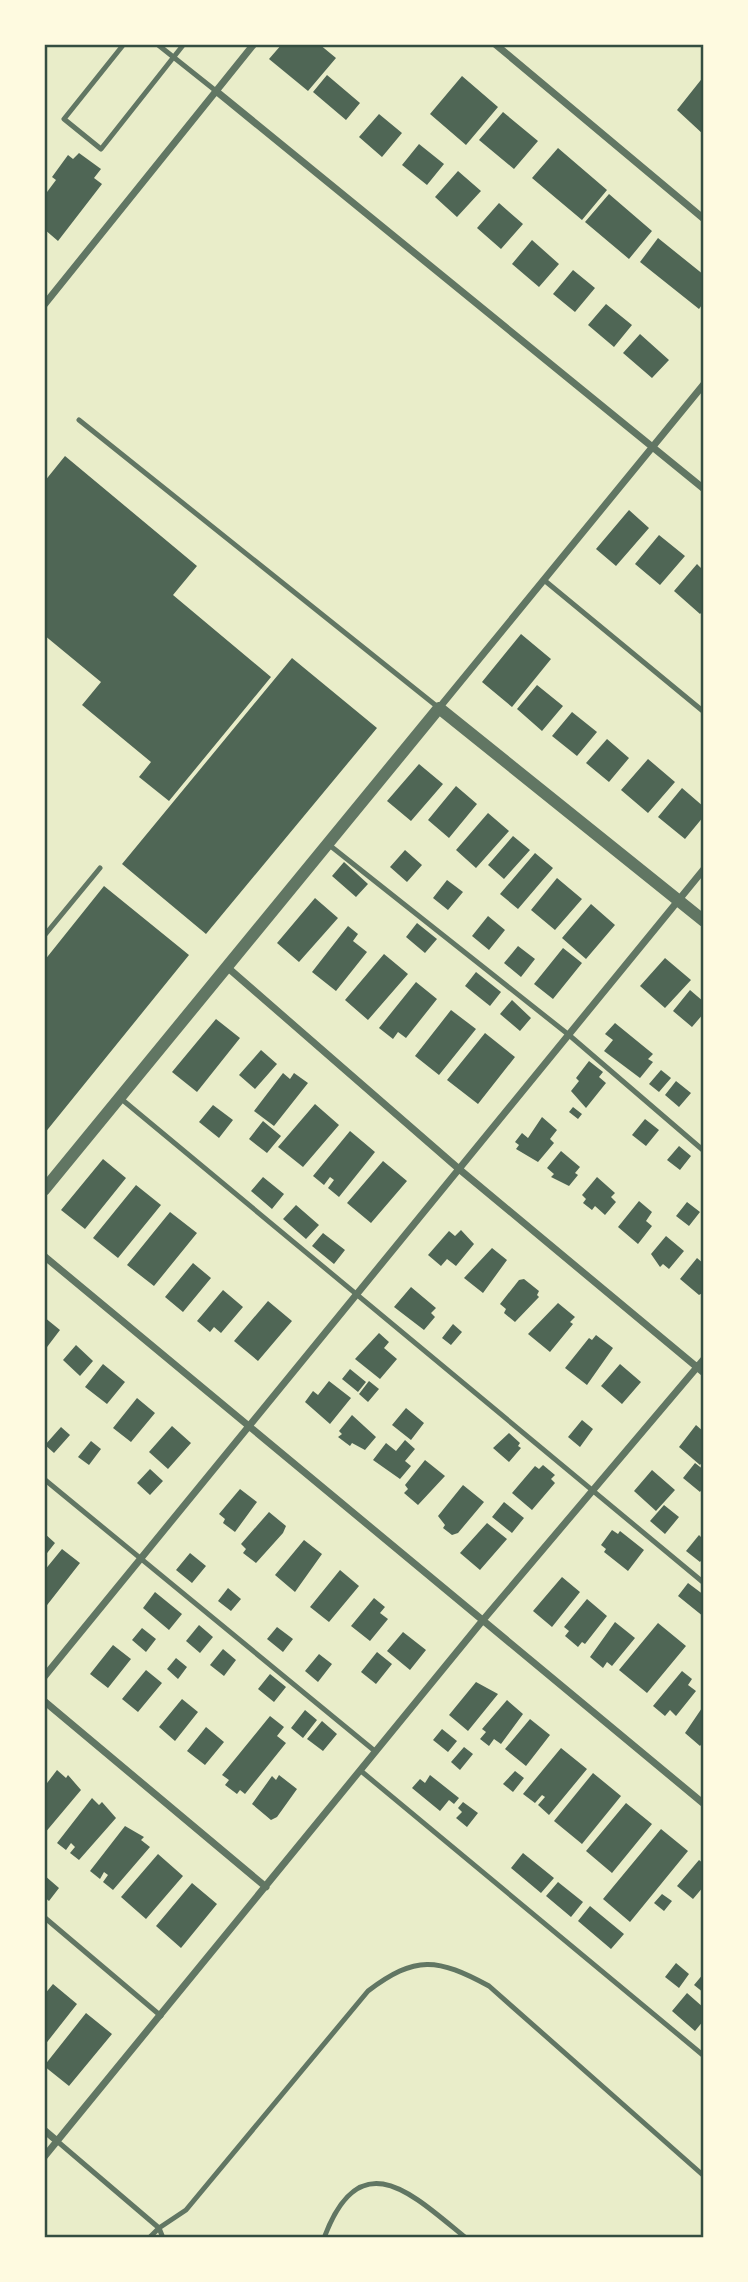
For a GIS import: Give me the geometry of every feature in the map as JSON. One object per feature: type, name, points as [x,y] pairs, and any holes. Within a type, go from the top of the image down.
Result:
[{"type":"street","points":[[44,305],[254,44]]},
{"type":"street","points":[[495,44],[704,219]]},
{"type":"street","points":[[216,91],[704,489]]},
{"type":"street","points":[[44,1190],[704,384]]},
{"type":"street","points":[[439,708],[704,921]]},
{"type":"street","points":[[44,1677],[704,869]]},
{"type":"street","points":[[227,967],[459,1169],[704,1373]]},
{"type":"street","points":[[44,1255],[704,1804]]},
{"type":"street","points":[[44,2157],[483,1620],[704,1359]]},
{"type":"street","points":[[44,1701],[266,1887]]},
{"type":"street","points":[[44,2130],[57,2141]]},
{"type":"lane","points":[[124,44],[64,118],[101,149],[184,44]]},
{"type":"lane","points":[[157,44],[216,91]]},
{"type":"lane","points":[[79,420],[439,708]]},
{"type":"lane","points":[[544,580],[704,712]]},
{"type":"lane","points":[[328,844],[569,1035],[704,1151]]},
{"type":"lane","points":[[44,936],[100,868]]},
{"type":"lane","points":[[119,1097],[355,1296],[704,1583]]},
{"type":"lane","points":[[44,1479],[376,1752]]},
{"type":"lane","points":[[361,1771],[704,2056]]},
{"type":"lane","points":[[44,1917],[161,2016]]},
{"type":"lane","points":[[149,2238],[186,2210],[368,1992],[394,1972],[424,1964],[456,1968],[489,1986],[704,2176]]},
{"type":"lane","points":[[57,2141],[159,2228],[163,2238]]},
{"type":"lane","points":[[324,2238],[333,2213],[352,2190],[380,2182],[414,2195],[466,2238]]},
{"type":"building","points":[[282,44],[319,44],[336,58],[308,91],[269,59]]},
{"type":"building","points":[[327,75],[360,103],[346,120],[313,92]]},
{"type":"building","points":[[462,76],[498,107],[466,145],[430,114]]},
{"type":"building","points":[[704,76],[704,135],[677,110]]},
{"type":"building","points":[[503,112],[538,141],[514,169],[479,140]]},
{"type":"building","points":[[379,114],[402,133],[382,157],[359,137]]},
{"type":"building","points":[[419,144],[444,164],[427,185],[402,165]]},
{"type":"building","points":[[558,148],[607,190],[582,220],[532,178]]},
{"type":"building","points":[[79,153],[101,169],[94,178],[102,184],[58,241],[44,229],[44,196],[56,180],[52,177],[68,155],[73,159]]},
{"type":"building","points":[[458,171],[481,191],[457,217],[435,197]]},
{"type":"building","points":[[609,194],[652,231],[629,259],[585,222]]},
{"type":"building","points":[[499,203],[523,224],[501,249],[477,228]]},
{"type":"building","points":[[658,238],[704,275],[704,302],[699,309],[640,262]]},
{"type":"building","points":[[532,240],[559,264],[539,287],[512,264]]},
{"type":"building","points":[[573,270],[595,288],[575,312],[553,294]]},
{"type":"building","points":[[606,304],[632,325],[614,347],[588,325]]},
{"type":"building","points":[[640,334],[669,360],[652,378],[623,353]]},
{"type":"building","points":[[65,456],[197,566],[173,595],[271,677],[169,801],[139,777],[151,762],[82,705],[101,682],[44,635],[44,482]]},
{"type":"building","points":[[629,510],[649,528],[616,566],[596,549]]},
{"type":"building","points":[[659,535],[685,556],[660,585],[635,564]]},
{"type":"building","points":[[697,564],[704,571],[704,610],[700,614],[674,591]]},
{"type":"building","points":[[521,634],[551,659],[512,707],[482,682]]},
{"type":"building","points":[[292,658],[377,728],[206,934],[122,864]]},
{"type":"building","points":[[537,685],[563,706],[542,731],[517,709]]},
{"type":"building","points":[[572,712],[597,732],[577,756],[552,736]]},
{"type":"building","points":[[607,739],[629,758],[609,782],[586,763]]},
{"type":"building","points":[[648,759],[675,782],[648,813],[621,790]]},
{"type":"building","points":[[419,764],[443,784],[411,821],[387,801]]},
{"type":"building","points":[[456,786],[477,804],[449,838],[428,820]]},
{"type":"building","points":[[682,788],[704,807],[704,816],[685,839],[658,817]]},
{"type":"building","points":[[488,813],[509,831],[476,868],[456,850]]},
{"type":"building","points":[[513,836],[530,850],[504,879],[488,865]]},
{"type":"building","points":[[405,850],[422,865],[407,882],[390,867]]},
{"type":"building","points":[[535,853],[553,868],[518,909],[500,894]]},
{"type":"building","points":[[344,862],[368,884],[356,897],[332,876]]},
{"type":"building","points":[[557,878],[582,899],[555,930],[531,910]]},
{"type":"building","points":[[447,880],[463,892],[448,910],[433,898]]},
{"type":"building","points":[[104,886],[189,955],[44,1134],[44,961]]},
{"type":"building","points":[[315,898],[338,918],[299,962],[277,943]]},
{"type":"building","points":[[591,904],[615,925],[586,959],[562,938]]},
{"type":"building","points":[[488,916],[505,930],[489,950],[472,936]]},
{"type":"building","points":[[417,923],[437,939],[425,953],[406,937]]},
{"type":"building","points":[[348,926],[358,934],[353,941],[367,952],[336,991],[312,972]]},
{"type":"building","points":[[518,946],[535,959],[521,977],[504,963]]},
{"type":"building","points":[[563,948],[582,963],[553,999],[534,984]]},
{"type":"building","points":[[384,954],[408,974],[368,1020],[345,1000]]},
{"type":"building","points":[[665,958],[691,980],[665,1008],[640,986]]},
{"type":"building","points":[[476,972],[501,992],[490,1006],[465,986]]},
{"type":"building","points":[[416,982],[437,999],[406,1038],[398,1032],[393,1039],[379,1028]]},
{"type":"building","points":[[690,990],[704,1002],[704,1013],[692,1027],[673,1011]]},
{"type":"building","points":[[512,1000],[531,1018],[520,1031],[500,1014]]},
{"type":"building","points":[[451,1010],[476,1029],[439,1075],[415,1056]]},
{"type":"building","points":[[216,1019],[240,1038],[197,1092],[172,1072]]},
{"type":"building","points":[[615,1023],[653,1054],[648,1059],[653,1062],[640,1078],[604,1051],[613,1040],[605,1034]]},
{"type":"building","points":[[485,1033],[515,1057],[478,1104],[447,1080]]},
{"type":"building","points":[[261,1050],[277,1064],[255,1089],[239,1075]]},
{"type":"building","points":[[589,1061],[603,1072],[599,1077],[606,1083],[586,1108],[571,1091],[579,1081],[576,1078]]},
{"type":"building","points":[[661,1070],[671,1078],[659,1092],[649,1084]]},
{"type":"building","points":[[283,1073],[290,1079],[294,1073],[308,1083],[274,1126],[254,1111]]},
{"type":"building","points":[[676,1081],[691,1093],[679,1107],[665,1095]]},
{"type":"building","points":[[315,1104],[339,1125],[303,1167],[278,1147]]},
{"type":"building","points":[[213,1105],[233,1120],[219,1138],[199,1122]]},
{"type":"building","points":[[573,1107],[582,1114],[578,1119],[569,1112]]},
{"type":"building","points":[[542,1117],[557,1130],[550,1139],[554,1143],[538,1162],[516,1149],[519,1145],[515,1142],[522,1133],[528,1138]]},
{"type":"building","points":[[645,1119],[659,1130],[646,1146],[632,1135]]},
{"type":"building","points":[[263,1121],[281,1136],[267,1153],[249,1139]]},
{"type":"building","points":[[350,1131],[375,1152],[339,1197],[328,1188],[334,1180],[330,1177],[324,1185],[313,1176]]},
{"type":"building","points":[[679,1146],[691,1156],[680,1170],[667,1160]]},
{"type":"building","points":[[561,1151],[580,1167],[575,1173],[578,1175],[569,1186],[551,1177],[554,1174],[547,1168]]},
{"type":"building","points":[[103,1159],[126,1178],[85,1229],[61,1210]]},
{"type":"building","points":[[383,1161],[407,1181],[371,1223],[347,1203]]},
{"type":"building","points":[[263,1177],[284,1194],[272,1209],[251,1191]]},
{"type":"building","points":[[597,1177],[615,1193],[611,1197],[616,1202],[605,1215],[595,1206],[592,1210],[583,1203],[586,1199],[582,1195]]},
{"type":"building","points":[[136,1185],[161,1205],[118,1258],[93,1238]]},
{"type":"building","points":[[639,1201],[652,1212],[646,1221],[652,1226],[638,1244],[618,1227]]},
{"type":"building","points":[[687,1202],[700,1212],[689,1226],[676,1216]]},
{"type":"building","points":[[296,1205],[319,1225],[306,1239],[283,1219]]},
{"type":"building","points":[[170,1212],[197,1233],[154,1286],[127,1265]]},
{"type":"building","points":[[461,1230],[474,1244],[456,1266],[447,1259],[441,1266],[428,1255],[449,1231],[455,1236]]},
{"type":"building","points":[[323,1233],[345,1250],[334,1264],[312,1246]]},
{"type":"building","points":[[666,1236],[684,1251],[669,1269],[663,1264],[660,1267],[651,1254]]},
{"type":"building","points":[[492,1248],[507,1260],[483,1293],[464,1278]]},
{"type":"building","points":[[697,1258],[704,1264],[704,1292],[699,1295],[680,1279]]},
{"type":"building","points":[[193,1263],[211,1278],[183,1312],[165,1297]]},
{"type":"building","points":[[524,1279],[539,1291],[539,1297],[515,1322],[504,1313],[506,1309],[500,1304],[519,1280]]},
{"type":"building","points":[[411,1287],[436,1308],[431,1313],[435,1317],[424,1330],[394,1307]]},
{"type":"building","points":[[223,1290],[243,1307],[221,1333],[214,1327],[210,1332],[197,1321]]},
{"type":"building","points":[[268,1301],[292,1321],[258,1361],[234,1341]]},
{"type":"building","points":[[558,1303],[575,1317],[570,1322],[573,1324],[550,1352],[528,1334]]},
{"type":"building","points":[[44,1317],[60,1330],[44,1351]]},
{"type":"building","points":[[453,1324],[462,1332],[451,1345],[442,1338]]},
{"type":"building","points":[[379,1333],[389,1342],[384,1348],[397,1359],[380,1379],[355,1359]]},
{"type":"building","points":[[596,1335],[613,1348],[587,1385],[565,1368],[589,1338],[592,1340]]},
{"type":"building","points":[[76,1345],[93,1361],[80,1376],[63,1360]]},
{"type":"building","points":[[103,1364],[125,1382],[107,1404],[85,1387]]},
{"type":"building","points":[[620,1364],[641,1382],[622,1404],[601,1386]]},
{"type":"building","points":[[350,1369],[366,1382],[358,1392],[342,1379]]},
{"type":"building","points":[[329,1381],[351,1398],[330,1424],[305,1402],[313,1391],[318,1395]]},
{"type":"building","points":[[369,1381],[379,1389],[368,1402],[359,1394]]},
{"type":"building","points":[[137,1398],[155,1413],[131,1442],[113,1428]]},
{"type":"building","points":[[406,1408],[424,1423],[411,1440],[392,1425]]},
{"type":"building","points":[[352,1415],[376,1437],[365,1450],[352,1443],[350,1446],[338,1437],[342,1434],[339,1431]]},
{"type":"building","points":[[582,1420],[593,1429],[580,1447],[568,1437]]},
{"type":"building","points":[[696,1425],[704,1432],[704,1460],[700,1465],[679,1447]]},
{"type":"building","points":[[172,1426],[191,1443],[168,1469],[149,1452]]},
{"type":"building","points":[[61,1427],[70,1435],[54,1453],[45,1445]]},
{"type":"building","points":[[509,1433],[520,1443],[518,1446],[521,1448],[509,1462],[493,1448]]},
{"type":"building","points":[[405,1440],[415,1449],[405,1461],[411,1466],[400,1479],[373,1460],[386,1443],[396,1451]]},
{"type":"building","points":[[91,1441],[101,1449],[89,1465],[78,1457]]},
{"type":"building","points":[[425,1460],[445,1476],[418,1505],[404,1493],[408,1489],[405,1485]]},
{"type":"building","points":[[695,1463],[704,1470],[704,1486],[700,1492],[683,1478]]},
{"type":"building","points":[[543,1465],[555,1475],[551,1479],[555,1483],[532,1510],[512,1493],[535,1466],[539,1469]]},
{"type":"building","points":[[150,1469],[163,1481],[150,1495],[137,1483]]},
{"type":"building","points":[[652,1470],[675,1490],[656,1511],[634,1491]]},
{"type":"building","points":[[463,1485],[484,1502],[458,1533],[452,1535],[443,1528],[445,1525],[438,1516]]},
{"type":"building","points":[[240,1489],[257,1502],[235,1532],[223,1523],[225,1519],[219,1514]]},
{"type":"building","points":[[504,1502],[524,1518],[512,1533],[492,1517]]},
{"type":"building","points":[[664,1505],[679,1517],[665,1534],[650,1521]]},
{"type":"building","points":[[269,1512],[286,1526],[256,1563],[243,1553],[246,1549],[241,1544]]},
{"type":"building","points":[[487,1523],[507,1539],[480,1570],[460,1553]]},
{"type":"building","points":[[612,1530],[618,1534],[620,1531],[644,1550],[628,1571],[604,1552],[606,1549],[601,1545]]},
{"type":"building","points":[[44,1533],[55,1543],[44,1557]]},
{"type":"building","points":[[699,1535],[704,1540],[704,1557],[700,1562],[686,1551]]},
{"type":"building","points":[[304,1540],[322,1554],[295,1592],[275,1575]]},
{"type":"building","points":[[62,1549],[80,1563],[44,1609],[44,1571]]},
{"type":"building","points":[[190,1553],[206,1566],[192,1583],[176,1570]]},
{"type":"building","points":[[340,1570],[359,1586],[329,1622],[310,1607]]},
{"type":"building","points":[[562,1577],[580,1592],[552,1627],[533,1611]]},
{"type":"building","points":[[688,1583],[704,1595],[704,1617],[678,1596]]},
{"type":"building","points":[[228,1588],[241,1599],[231,1611],[218,1601]]},
{"type":"building","points":[[155,1592],[182,1614],[169,1630],[143,1608]]},
{"type":"building","points":[[374,1598],[385,1607],[380,1613],[388,1619],[370,1641],[351,1626]]},
{"type":"building","points":[[587,1599],[607,1616],[585,1644],[582,1642],[578,1647],[565,1636],[569,1631],[564,1627]]},
{"type":"building","points":[[615,1622],[635,1638],[612,1666],[607,1662],[603,1668],[590,1657]]},
{"type":"building","points":[[658,1623],[686,1646],[647,1693],[619,1670]]},
{"type":"building","points":[[199,1625],[213,1637],[200,1653],[186,1641]]},
{"type":"building","points":[[277,1627],[293,1639],[283,1652],[267,1639]]},
{"type":"building","points":[[142,1628],[156,1639],[146,1652],[132,1640]]},
{"type":"building","points":[[403,1632],[426,1650],[410,1670],[387,1651]]},
{"type":"building","points":[[113,1645],[131,1659],[108,1688],[90,1674]]},
{"type":"building","points":[[223,1649],[236,1660],[224,1676],[210,1665]]},
{"type":"building","points":[[377,1652],[392,1664],[376,1684],[361,1672]]},
{"type":"building","points":[[319,1654],[332,1664],[318,1682],[305,1671]]},
{"type":"building","points":[[176,1658],[187,1667],[178,1679],[167,1669]]},
{"type":"building","points":[[146,1670],[162,1683],[138,1712],[122,1699]]},
{"type":"building","points":[[682,1671],[692,1679],[688,1685],[696,1691],[676,1716],[670,1710],[665,1716],[653,1706]]},
{"type":"building","points":[[270,1674],[286,1687],[274,1702],[258,1689]]},
{"type":"building","points":[[476,1682],[498,1694],[468,1731],[449,1715]]},
{"type":"building","points":[[182,1699],[198,1712],[175,1741],[159,1727]]},
{"type":"building","points":[[507,1700],[523,1714],[501,1744],[494,1739],[489,1746],[480,1739],[486,1732],[482,1729]]},
{"type":"building","points":[[704,1705],[704,1741],[700,1746],[685,1733]]},
{"type":"building","points":[[305,1710],[317,1720],[303,1738],[291,1728]]},
{"type":"building","points":[[270,1716],[284,1727],[277,1736],[286,1743],[245,1794],[240,1790],[237,1794],[225,1785],[229,1780],[222,1775]]},
{"type":"building","points":[[530,1719],[550,1735],[526,1766],[505,1749]]},
{"type":"building","points":[[322,1721],[337,1734],[323,1751],[307,1739]]},
{"type":"building","points":[[206,1727],[224,1742],[205,1765],[187,1751]]},
{"type":"building","points":[[442,1729],[457,1741],[448,1752],[433,1740]]},
{"type":"building","points":[[464,1747],[473,1754],[460,1770],[451,1762]]},
{"type":"building","points":[[561,1748],[587,1769],[549,1815],[538,1805],[545,1797],[542,1795],[535,1803],[523,1794]]},
{"type":"building","points":[[57,1770],[66,1778],[68,1775],[81,1790],[44,1834],[44,1787]]},
{"type":"building","points":[[515,1771],[524,1778],[513,1792],[503,1784]]},
{"type":"building","points":[[593,1773],[621,1796],[582,1844],[554,1821]]},
{"type":"building","points":[[279,1775],[297,1789],[277,1817],[271,1820],[252,1804],[272,1776],[276,1780]]},
{"type":"building","points":[[430,1775],[459,1798],[454,1804],[449,1800],[440,1811],[412,1788],[420,1779],[425,1783]]},
{"type":"building","points":[[92,1798],[99,1805],[102,1802],[116,1818],[79,1860],[70,1853],[75,1847],[71,1843],[66,1850],[57,1843]]},
{"type":"building","points":[[463,1802],[478,1813],[467,1827],[456,1818],[462,1812],[458,1808]]},
{"type":"building","points":[[626,1803],[652,1824],[612,1873],[586,1851]]},
{"type":"building","points":[[125,1826],[144,1837],[141,1840],[150,1847],[113,1890],[103,1882],[108,1875],[104,1872],[100,1879],[90,1871]]},
{"type":"building","points":[[661,1829],[688,1851],[630,1922],[603,1899]]},
{"type":"building","points":[[523,1853],[554,1878],[541,1893],[511,1868]]},
{"type":"building","points":[[158,1854],[183,1876],[146,1919],[121,1897]]},
{"type":"building","points":[[699,1860],[704,1864],[704,1886],[693,1899],[677,1886]]},
{"type":"building","points":[[44,1875],[59,1888],[49,1901],[44,1897]]},
{"type":"building","points":[[558,1882],[583,1902],[571,1917],[546,1896]]},
{"type":"building","points":[[192,1883],[217,1904],[181,1948],[156,1926]]},
{"type":"building","points":[[662,1894],[672,1901],[664,1911],[654,1903]]},
{"type":"building","points":[[590,1906],[624,1934],[611,1949],[578,1921]]},
{"type":"building","points":[[676,1963],[689,1974],[679,1988],[665,1977]]},
{"type":"building","points":[[704,1973],[704,1993],[694,1985]]},
{"type":"building","points":[[53,1984],[77,2004],[44,2046],[44,1995]]},
{"type":"building","points":[[687,1993],[704,2008],[704,2020],[695,2031],[672,2011]]},
{"type":"building","points":[[86,2013],[112,2034],[69,2086],[44,2066]]}]
